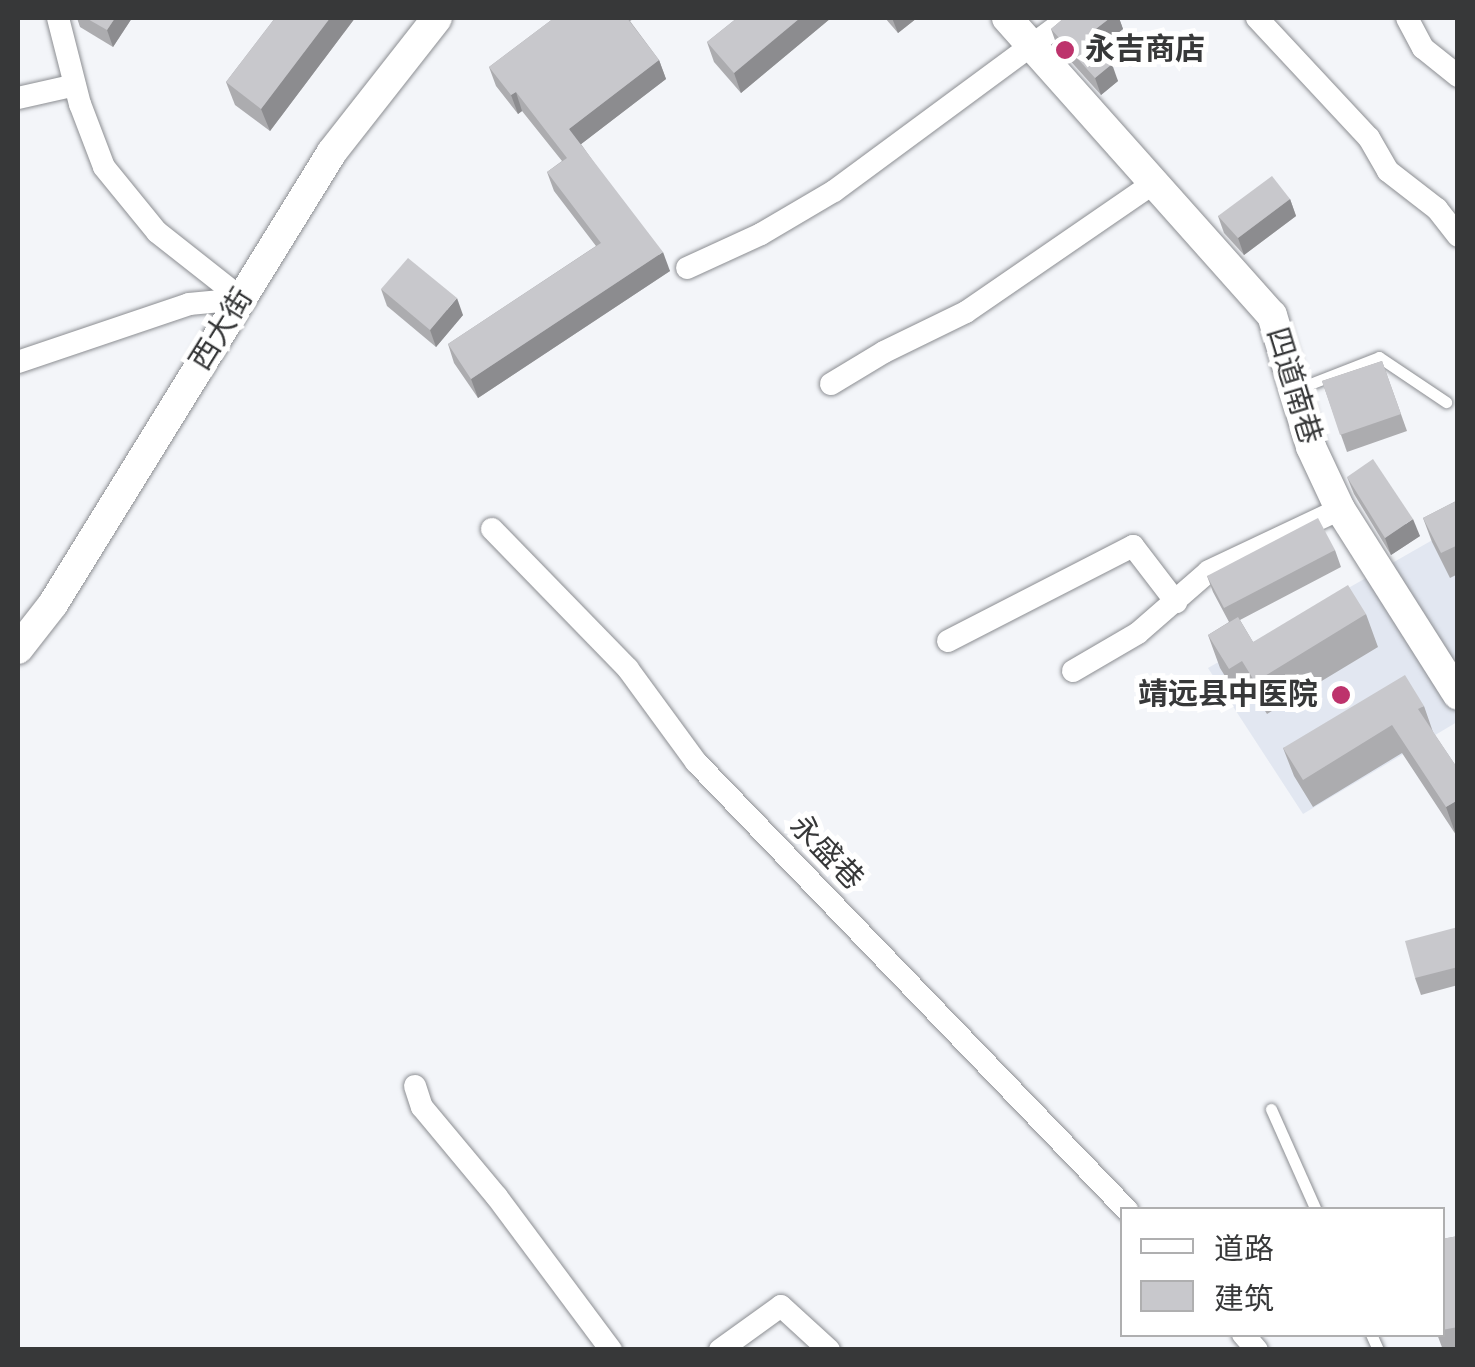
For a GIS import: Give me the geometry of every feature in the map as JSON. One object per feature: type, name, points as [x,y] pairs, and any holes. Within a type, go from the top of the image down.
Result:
[{"type":"street","points":[[58,18],[75,85],[104,167],[157,232],[242,299]]},
{"type":"street","name":"西大街","points":[[18,649],[53,604],[332,152],[438,18]]},
{"type":"street","name":"四道南巷","points":[[1007,18],[1272,315],[1311,448],[1340,509],[1458,695]]},
{"type":"street","points":[[688,268],[760,234],[834,191],[1068,18]]},
{"type":"street","points":[[1257,18],[1369,138],[1388,171],[1437,210],[1458,236]]},
{"type":"street","points":[[1407,18],[1423,48],[1458,76]]},
{"type":"street","points":[[18,98],[75,85]]},
{"type":"street","points":[[831,384],[884,352],[966,312],[1154,183]]},
{"type":"street","points":[[18,362],[189,304],[242,299]]},
{"type":"street","points":[[1073,671],[1138,632],[1209,571],[1340,509]]},
{"type":"street","name":"永盛巷","points":[[492,528],[628,669],[696,762],[1124,1207]]},
{"type":"street","points":[[948,641],[1133,546],[1176,602]]},
{"type":"street","points":[[415,1086],[422,1107],[497,1197],[611,1350]]},
{"type":"street","points":[[720,1350],[780,1306],[829,1350]]},
{"type":"lane","points":[[1293,390],[1379,358],[1446,402]]},
{"type":"lane","points":[[1271,1109],[1315,1207]]},
{"type":"shaded area","name":"靖远县中医院","points":[[1457,526],[1457,722],[1303,814],[1208,668]]},
{"type":"building","points":[[86,18],[115,18],[107,30]]},
{"type":"building","points":[[275,18],[330,18],[261,109],[226,82]]},
{"type":"building","points":[[554,18],[627,18],[659,60],[569,129],[663,252],[471,379],[448,344],[601,243],[547,172],[567,158],[516,92],[511,95],[489,67]]},
{"type":"building","points":[[737,18],[800,18],[734,73],[707,42]]},
{"type":"building","points":[[1064,18],[1110,18],[1088,35],[1112,64],[1095,78],[1051,29]]},
{"type":"building","points":[[1272,176],[1290,199],[1238,238],[1218,216]]},
{"type":"building","points":[[408,258],[457,298],[430,330],[381,289]]},
{"type":"building","points":[[1382,361],[1401,414],[1340,435],[1322,381]]},
{"type":"building","points":[[1373,459],[1413,519],[1385,538],[1347,477]]},
{"type":"building","points":[[1458,500],[1458,545],[1441,553],[1423,518]]},
{"type":"building","points":[[1318,518],[1335,550],[1224,608],[1207,576]]},
{"type":"building","points":[[1348,585],[1366,614],[1255,682],[1242,661],[1229,669],[1208,635],[1238,617],[1253,642]]},
{"type":"building","points":[[1405,675],[1424,706],[1418,709],[1458,769],[1458,800],[1446,807],[1392,725],[1303,780],[1283,748]]},
{"type":"building","points":[[1458,927],[1458,967],[1415,978],[1405,941]]},
{"type":"building","points":[[1458,1236],[1458,1327],[1445,1329],[1445,1238]]},
{"type":"place","name":"永吉商店","points":[[1065,50]]},
{"type":"place","name":"靖远县中医院","points":[[1341,695]]}]
